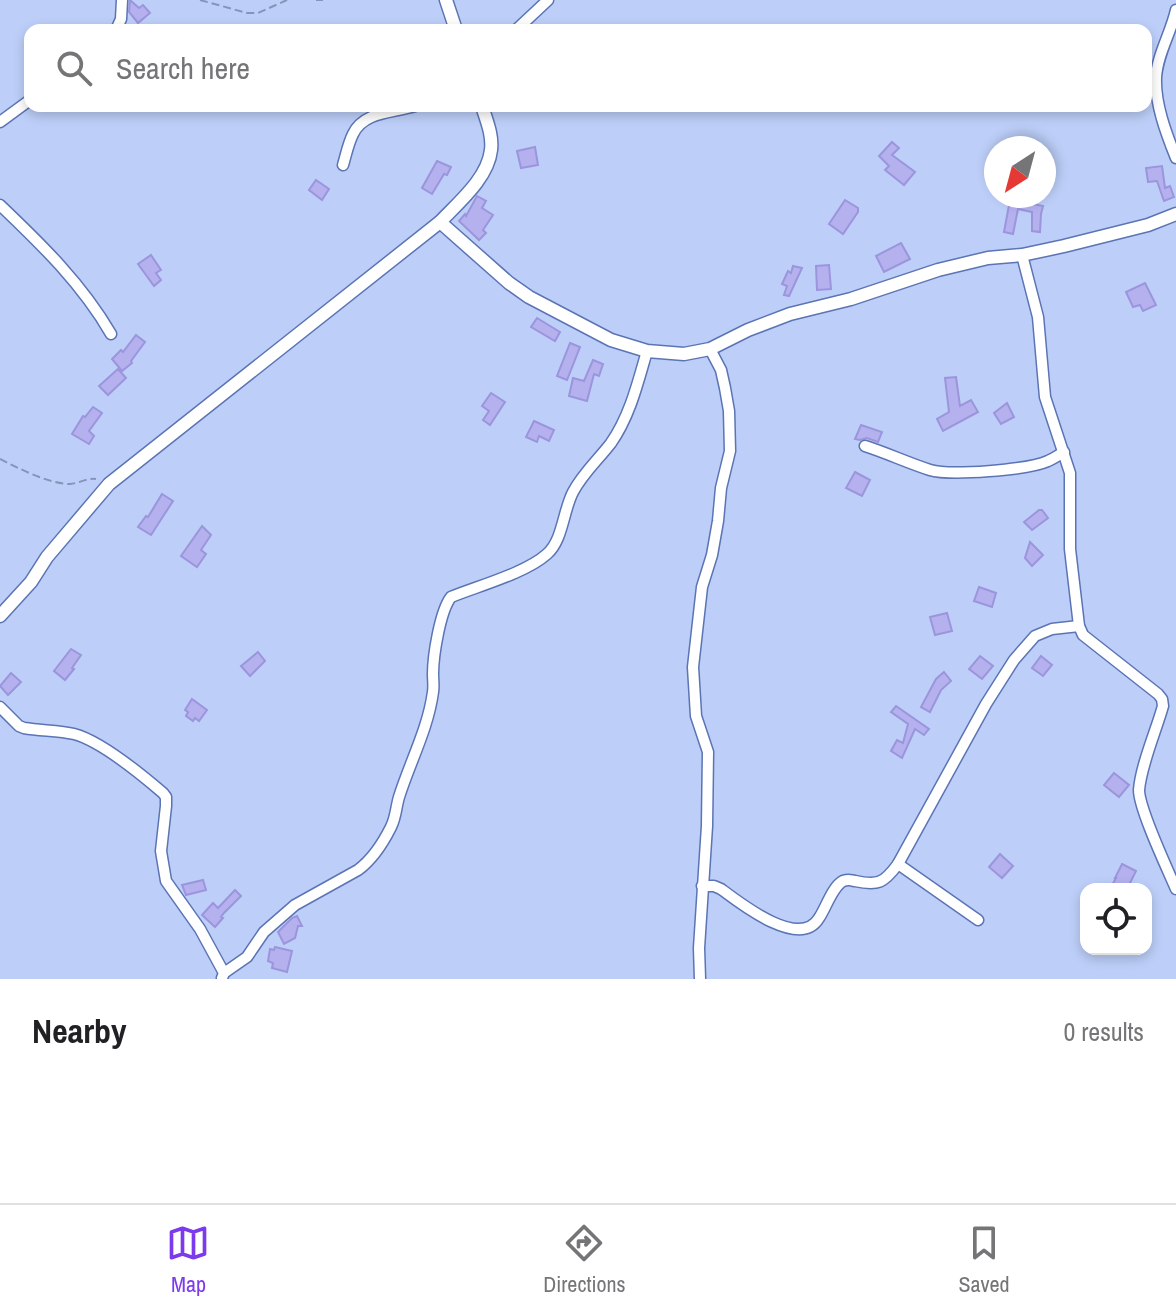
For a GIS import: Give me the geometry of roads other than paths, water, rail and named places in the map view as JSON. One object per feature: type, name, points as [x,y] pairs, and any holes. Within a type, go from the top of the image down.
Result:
[{"type":"street","points":[[119,24],[122,0]]},
{"type":"street","points":[[446,0],[454,24]]},
{"type":"street","points":[[522,24],[548,0]]},
{"type":"street","points":[[1176,10],[1156,77],[1158,101],[1176,158]]},
{"type":"street","points":[[0,122],[24,104]]},
{"type":"street","points":[[343,165],[359,124],[368,118],[392,112]]},
{"type":"street","points":[[0,616],[109,484],[440,222],[466,196],[481,176],[492,149],[484,112]]},
{"type":"street","points":[[0,205],[53,255],[111,334]]},
{"type":"street","points":[[440,222],[529,297],[611,340],[647,351],[684,354],[710,349],[790,314],[851,299],[938,270],[1111,235],[1176,214]]},
{"type":"street","points":[[1022,255],[1038,317],[1045,397],[1070,473],[1070,549],[1079,626],[1083,635],[1162,699],[1163,706],[1139,792],[1176,889]]},
{"type":"street","points":[[700,979],[708,752],[696,716],[693,667],[702,587],[712,555],[721,488],[730,451],[725,388],[721,370],[710,349]]},
{"type":"street","points":[[0,707],[24,728],[72,733],[86,738],[163,793],[166,806],[161,851],[166,881],[200,929],[223,976],[247,957],[264,932],[295,905],[358,870],[378,849],[395,819],[399,796],[430,714],[433,672],[446,603],[451,597],[538,562],[550,552],[573,492],[625,420],[647,351]]},
{"type":"street","points":[[865,446],[933,471],[956,472],[1046,462],[1064,452]]},
{"type":"street","points":[[702,886],[721,889],[766,920],[797,929],[809,929],[839,884],[847,880],[877,884],[891,874],[898,864],[986,704],[1014,660],[1035,636],[1052,629],[1079,626]]},
{"type":"street","points":[[898,864],[978,920]]}]
